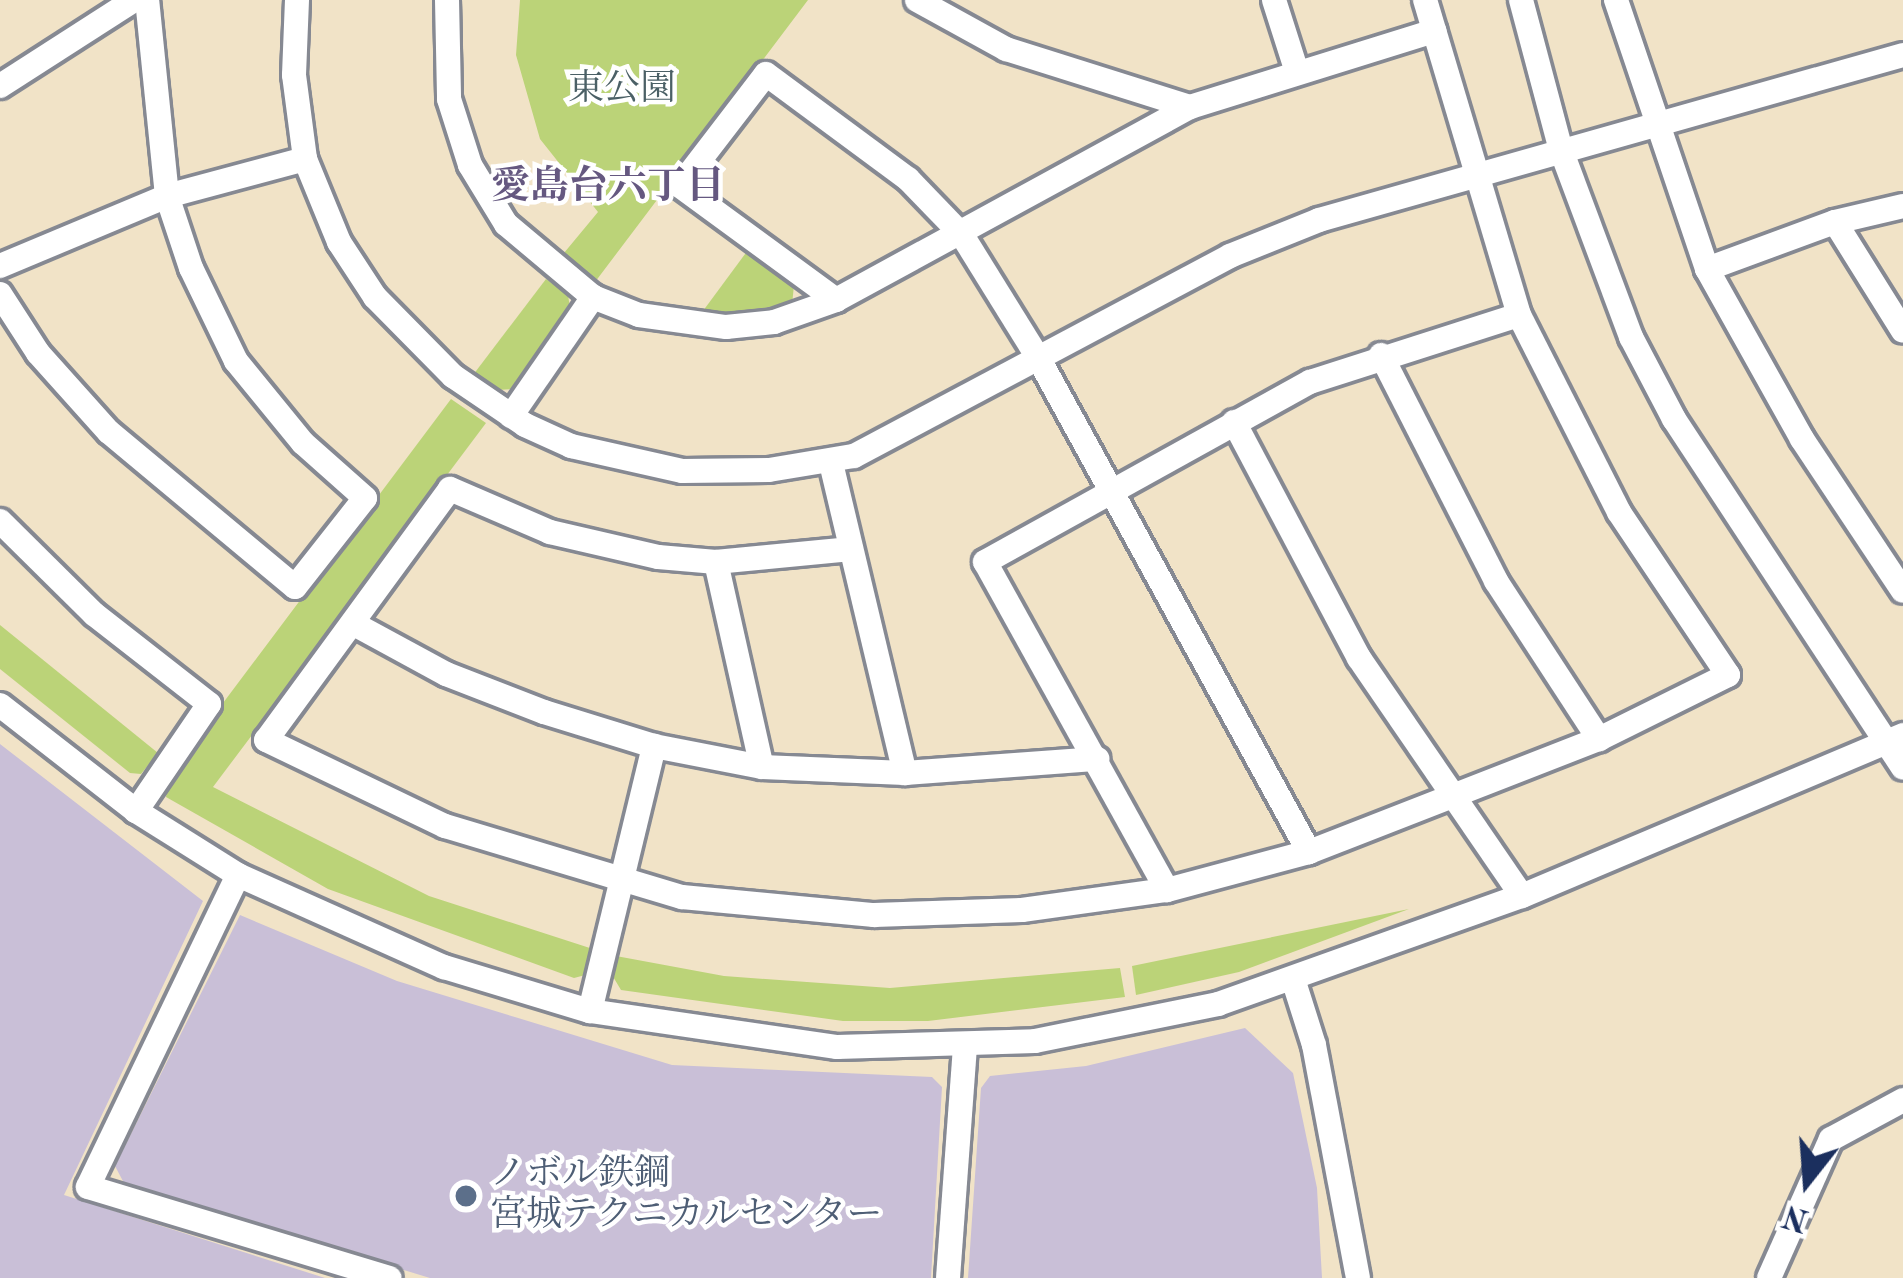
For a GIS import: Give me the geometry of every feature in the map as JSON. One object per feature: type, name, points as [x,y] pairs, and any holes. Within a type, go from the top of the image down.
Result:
[{"type":"street","points":[[0,86],[134,0]]},
{"type":"street","points":[[0,295],[38,353],[109,432],[295,587],[365,498],[303,442],[236,361],[167,196],[146,0]]},
{"type":"street","points":[[297,0],[294,75],[304,159],[339,242],[375,297],[414,342],[511,416],[572,446],[682,471],[831,463],[914,430],[1230,256],[1475,172],[1903,55]]},
{"type":"street","points":[[447,0],[449,99],[470,165],[506,224],[593,297],[639,316],[726,328],[775,322],[836,300],[1190,106],[1296,69],[1434,31]]},
{"type":"street","points":[[917,0],[1006,49],[1190,106]]},
{"type":"street","points":[[1274,0],[1296,69]]},
{"type":"street","points":[[851,549],[716,562],[590,544],[450,489],[266,740],[445,826],[622,883],[749,908],[874,915],[1022,910],[1167,890],[1309,852],[1599,739],[1728,675],[1619,512],[1519,315],[1425,0]]},
{"type":"street","points":[[1521,0],[1560,147],[1631,338],[1674,419],[1894,738],[1903,767]]},
{"type":"street","points":[[1616,0],[1707,269],[1802,440],[1903,591]]},
{"type":"street","points":[[836,300],[680,185],[766,74],[908,179],[962,235],[1040,361],[1309,852]]},
{"type":"street","points":[[0,266],[167,196],[304,159]]},
{"type":"street","points":[[1707,269],[1835,222],[1903,206]]},
{"type":"street","points":[[1835,222],[1903,331]]},
{"type":"street","points":[[511,416],[593,297]]},
{"type":"street","points":[[1167,890],[985,562],[1234,422],[1381,355],[1519,315]]},
{"type":"street","points":[[1381,355],[1496,581],[1599,739]]},
{"type":"street","points":[[1234,422],[1359,658],[1522,896]]},
{"type":"street","points":[[831,463],[905,773]]},
{"type":"street","points":[[0,521],[94,614],[208,704],[136,811]]},
{"type":"street","points":[[716,562],[762,767]]},
{"type":"street","points":[[354,624],[446,674],[654,746],[762,767],[905,773],[1097,759]]},
{"type":"street","points":[[0,705],[136,811],[238,875],[444,967],[590,1011],[837,1047],[965,1047],[1102,1033],[1294,982],[1522,896],[1894,738]]},
{"type":"street","points":[[590,1011],[654,746]]},
{"type":"street","points":[[238,875],[88,1187],[390,1278]]},
{"type":"street","points":[[1294,982],[1358,1278]]},
{"type":"street","points":[[948,1278],[965,1047]]},
{"type":"street","points":[[1769,1278],[1831,1139],[1903,1100]]},
{"type":"shaded area","points":[[0,744],[203,901],[64,1195],[325,1278],[0,1278]]},
{"type":"shaded area","points":[[240,915],[397,981],[672,1065],[932,1077],[942,1087],[931,1278],[430,1278],[125,1185],[115,1166]]},
{"type":"shaded area","points":[[1245,1028],[1293,1073],[1317,1188],[1322,1278],[968,1278],[981,1088],[990,1076],[1086,1066]]},
{"type":"green space","name":"東公園","points":[[520,0],[808,0],[592,286],[559,259],[598,212],[540,139],[516,55]]},
{"type":"green space","points":[[748,250],[794,285],[792,305],[700,315]]},
{"type":"green space","points":[[546,279],[568,295],[571,314],[513,389],[496,390],[473,375]]},
{"type":"green space","points":[[451,399],[486,423],[213,787],[429,896],[596,950],[589,974],[574,978],[328,889],[166,797],[168,782],[223,703]]},
{"type":"green space","points":[[0,625],[158,753],[141,774],[130,773],[0,669]]},
{"type":"green space","points":[[1409,909],[1239,972],[1136,995],[1132,966]]},
{"type":"green space","points":[[616,956],[724,976],[890,988],[1120,968],[1125,997],[928,1021],[843,1021],[621,990],[612,975]]},
{"type":"place","name":"ノボル鉄鋼 宮城テクニカルセンター","points":[[466,1196]]},
{"type":"district","name":"愛島台六丁目","points":[[608,188]]}]
